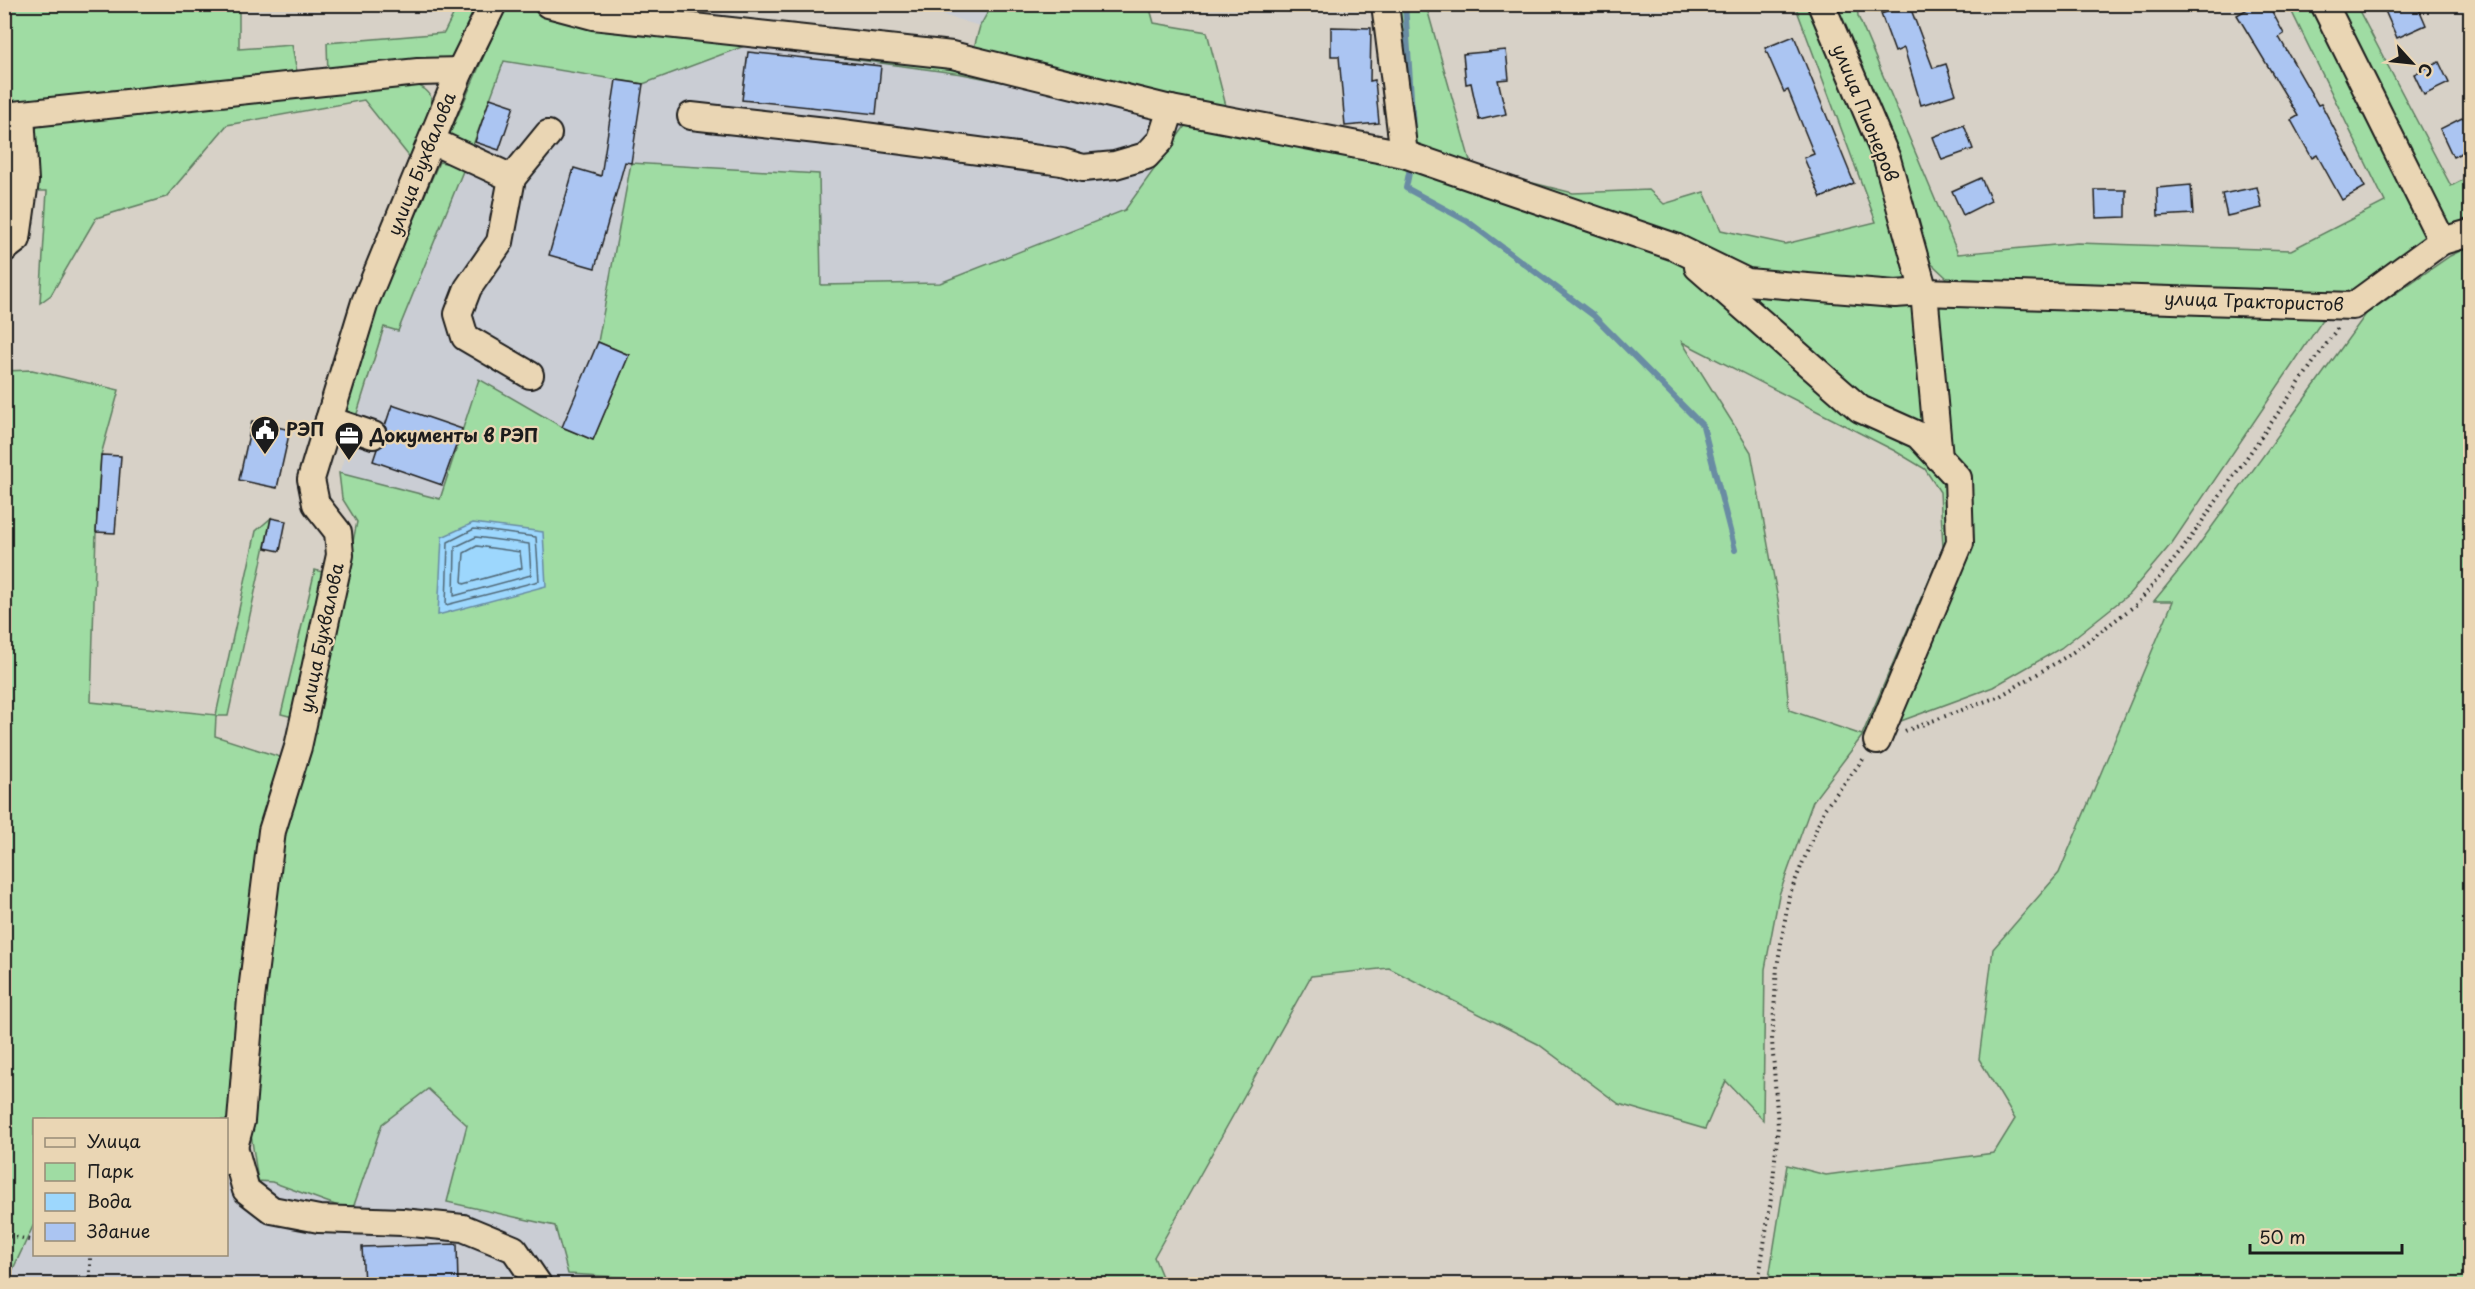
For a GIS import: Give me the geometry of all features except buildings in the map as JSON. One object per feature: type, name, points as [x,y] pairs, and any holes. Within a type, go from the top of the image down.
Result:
[{"type":"street","name":"улица Бухвалова","points":[[230,1154],[241,1121],[251,999],[272,831],[298,747],[340,555],[338,532],[316,504],[311,479],[365,303],[460,71],[493,4]]},
{"type":"street","points":[[548,4],[592,16],[952,54],[1171,109],[1404,154],[1675,247],[1860,409],[1918,435],[1958,478],[1960,543],[1877,741]]},
{"type":"street","points":[[1385,4],[1404,154]]},
{"type":"street","name":"улица Пионеров","points":[[1821,4],[1887,159],[1924,292],[1939,458]]},
{"type":"street","points":[[2324,4],[2442,241],[2470,233]]},
{"type":"street","points":[[4,249],[17,239],[25,181],[13,115],[418,72],[460,71]]},
{"type":"street","points":[[691,117],[835,132],[1062,162],[1083,168],[1115,165],[1146,156],[1161,140],[1171,109]]},
{"type":"street","points":[[530,375],[465,337],[458,314],[468,288],[500,242],[512,178],[548,134]]},
{"type":"street","points":[[432,141],[512,178]]},
{"type":"street","name":"улица Трактористов","points":[[1675,247],[1746,282],[1895,294],[1924,292],[2353,306],[2442,241]]},
{"type":"street","points":[[330,420],[373,435]]},
{"type":"street","points":[[230,1154],[246,1190],[272,1210],[319,1219],[402,1222],[463,1228],[514,1249],[538,1284]]},
{"type":"path","points":[[1758,1284],[1772,1192],[1778,1126],[1772,1040],[1777,967],[1789,896],[1825,808],[1877,741],[2000,696],[2069,655],[2137,604],[2182,550],[2353,306]]},
{"type":"path","points":[[4,1235],[33,1241]]},
{"type":"path","points":[[90,1256],[90,1284]]},
{"type":"shaded area","points":[[909,5],[992,5],[980,26]]},
{"type":"shaded area","points":[[747,45],[962,74],[1190,119],[1125,210],[940,283],[821,285],[629,355],[593,440],[440,499],[339,474],[385,327],[398,331],[475,142],[504,61],[643,84]]},
{"type":"shaded area","points":[[427,1088],[467,1125],[447,1202],[556,1226],[569,1274],[635,1278],[634,1284],[7,1284],[33,1226],[33,1256],[228,1256],[228,1177],[272,1182],[352,1210],[382,1124]]},
{"type":"green space","points":[[509,4],[529,5],[559,14],[950,60],[1163,113],[962,74],[747,45],[643,84],[504,61],[470,153],[449,136],[503,12]]},
{"type":"green space","points":[[2288,4],[2316,5],[2429,228],[2425,243],[2354,297],[1947,278],[1920,253],[1828,5],[1857,5],[1858,16],[1958,254],[2077,243],[2291,250],[2385,202]]},
{"type":"green space","points":[[4,5],[239,5],[239,49],[292,45],[298,77],[5,107]]},
{"type":"green space","points":[[458,5],[481,5],[464,47],[451,59],[328,75],[327,43],[444,33]]},
{"type":"green space","points":[[992,5],[1149,5],[1154,23],[1207,32],[1227,110],[973,51],[980,26]]},
{"type":"green space","points":[[1393,5],[1426,5],[1472,168],[1573,193],[1649,190],[1664,204],[1704,192],[1721,230],[1785,244],[1876,222],[1795,5],[1810,5],[1881,167],[1911,277],[1898,285],[1748,275],[1408,150]]},
{"type":"green space","points":[[2333,5],[2356,5],[2451,186],[2470,176],[2470,225],[2457,231],[2439,218]]},
{"type":"green space","points":[[405,81],[425,90],[432,102],[427,127],[412,160],[364,100],[227,125],[166,197],[96,218],[51,295],[40,303],[47,191],[33,191],[35,131],[40,119]]},
{"type":"green space","points":[[1190,119],[1403,162],[1649,248],[1914,306],[2326,315],[2172,543],[2129,594],[2061,648],[1993,687],[1863,735],[1813,801],[1779,895],[1765,969],[1763,1120],[1726,1081],[1705,1129],[1619,1104],[1538,1044],[1389,968],[1311,976],[1154,1257],[1165,1284],[634,1284],[634,1278],[568,1274],[555,1226],[447,1202],[467,1125],[428,1089],[382,1124],[352,1211],[272,1182],[258,1181],[251,1134],[259,1002],[281,832],[310,750],[357,522],[342,498],[339,473],[440,499],[479,379],[562,427],[593,440],[629,355],[598,342],[631,163],[819,174],[821,285],[940,283],[1125,210]],"holes":[[[1682,342],[1895,451],[1925,469],[1940,492],[1943,547],[1862,735],[1789,710],[1781,616],[1751,452]]]},
{"type":"green space","points":[[4,124],[13,150],[17,191],[5,191]]},
{"type":"green space","points":[[439,162],[465,166],[398,331],[384,327],[355,420],[345,410],[376,309]]},
{"type":"green space","points":[[2470,246],[2470,1284],[1768,1284],[1787,1165],[1826,1175],[1994,1153],[2015,1119],[1979,1059],[1993,949],[2059,873],[2173,601],[2154,601],[2190,557],[2366,314],[2450,256]]},
{"type":"green space","points":[[32,370],[119,390],[101,455],[96,532],[91,702],[216,715],[256,531],[271,518],[228,716],[216,716],[215,736],[280,757],[265,822],[228,1127],[228,1118],[33,1118],[33,1226],[6,1284],[4,1284],[4,371]]},
{"type":"green space","points":[[315,570],[326,573],[293,717],[281,714]]},
{"type":"water","points":[[473,523],[543,532],[546,586],[438,615],[442,537]]},
{"type":"waterway","points":[[1405,4],[1414,144]]},
{"type":"waterway","points":[[1411,163],[1406,188],[1467,221],[1593,315],[1703,426],[1735,550]]},
{"type":"place","name":"РЭП","points":[[265,456]]},
{"type":"place","name":"Документы в РЭП","points":[[349,462]]}]
